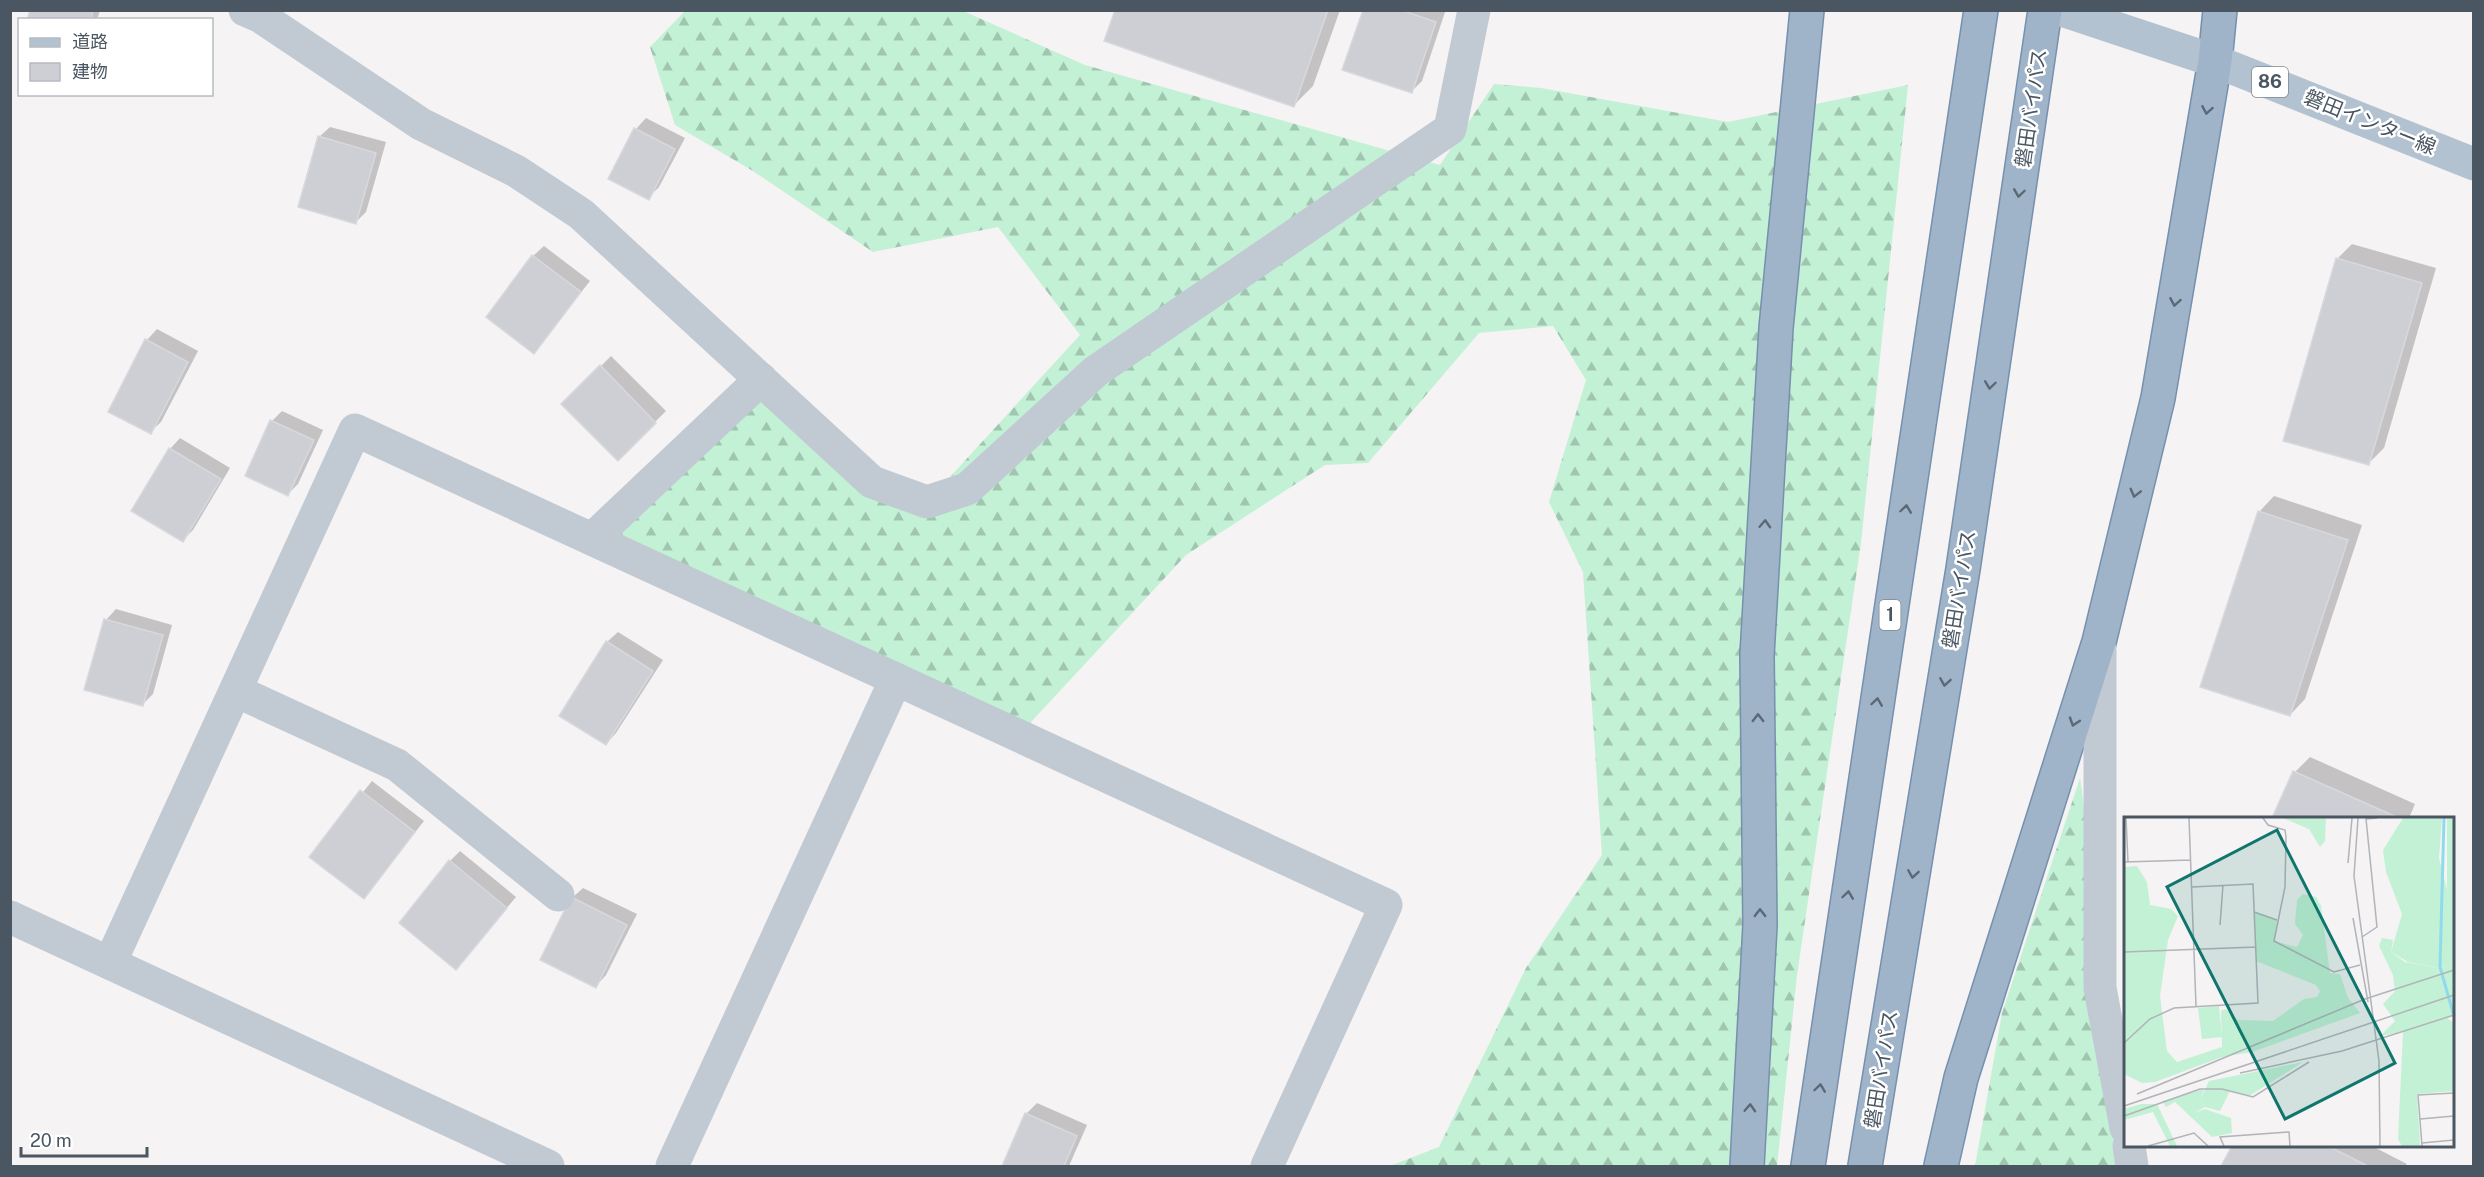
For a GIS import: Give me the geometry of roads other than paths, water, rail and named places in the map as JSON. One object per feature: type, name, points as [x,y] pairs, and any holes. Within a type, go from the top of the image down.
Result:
[{"type":"highway","points":[[1746,1167],[1760,925],[1758,643],[1776,328],[1807,10]]},
{"type":"highway","name":"1","points":[[1808,1167],[1981,10]]},
{"type":"highway","name":"磐田バイパス","points":[[1865,1167],[1963,569],[2045,10]]},
{"type":"highway","points":[[1941,1167],[1961,1078],[2100,642],[2158,398],[2216,61],[2220,10]]},
{"type":"main road","name":"磐田インター線","points":[[2062,10],[2216,61],[2474,164]]},
{"type":"street","points":[[245,10],[261,17],[421,124],[516,171],[581,214],[872,482],[927,502],[967,489],[1096,371],[1450,129],[1474,10]]},
{"type":"street","points":[[591,539],[760,379]]},
{"type":"street","points":[[110,963],[355,430],[1386,905],[1267,1167]]},
{"type":"street","points":[[2100,642],[2100,988],[2124,1117]]},
{"type":"street","points":[[672,1167],[896,679]]},
{"type":"street","points":[[236,691],[398,765],[558,895]]},
{"type":"street","points":[[10,917],[548,1167]]},
{"type":"street","points":[[2129,1147],[2132,1167]]}]
